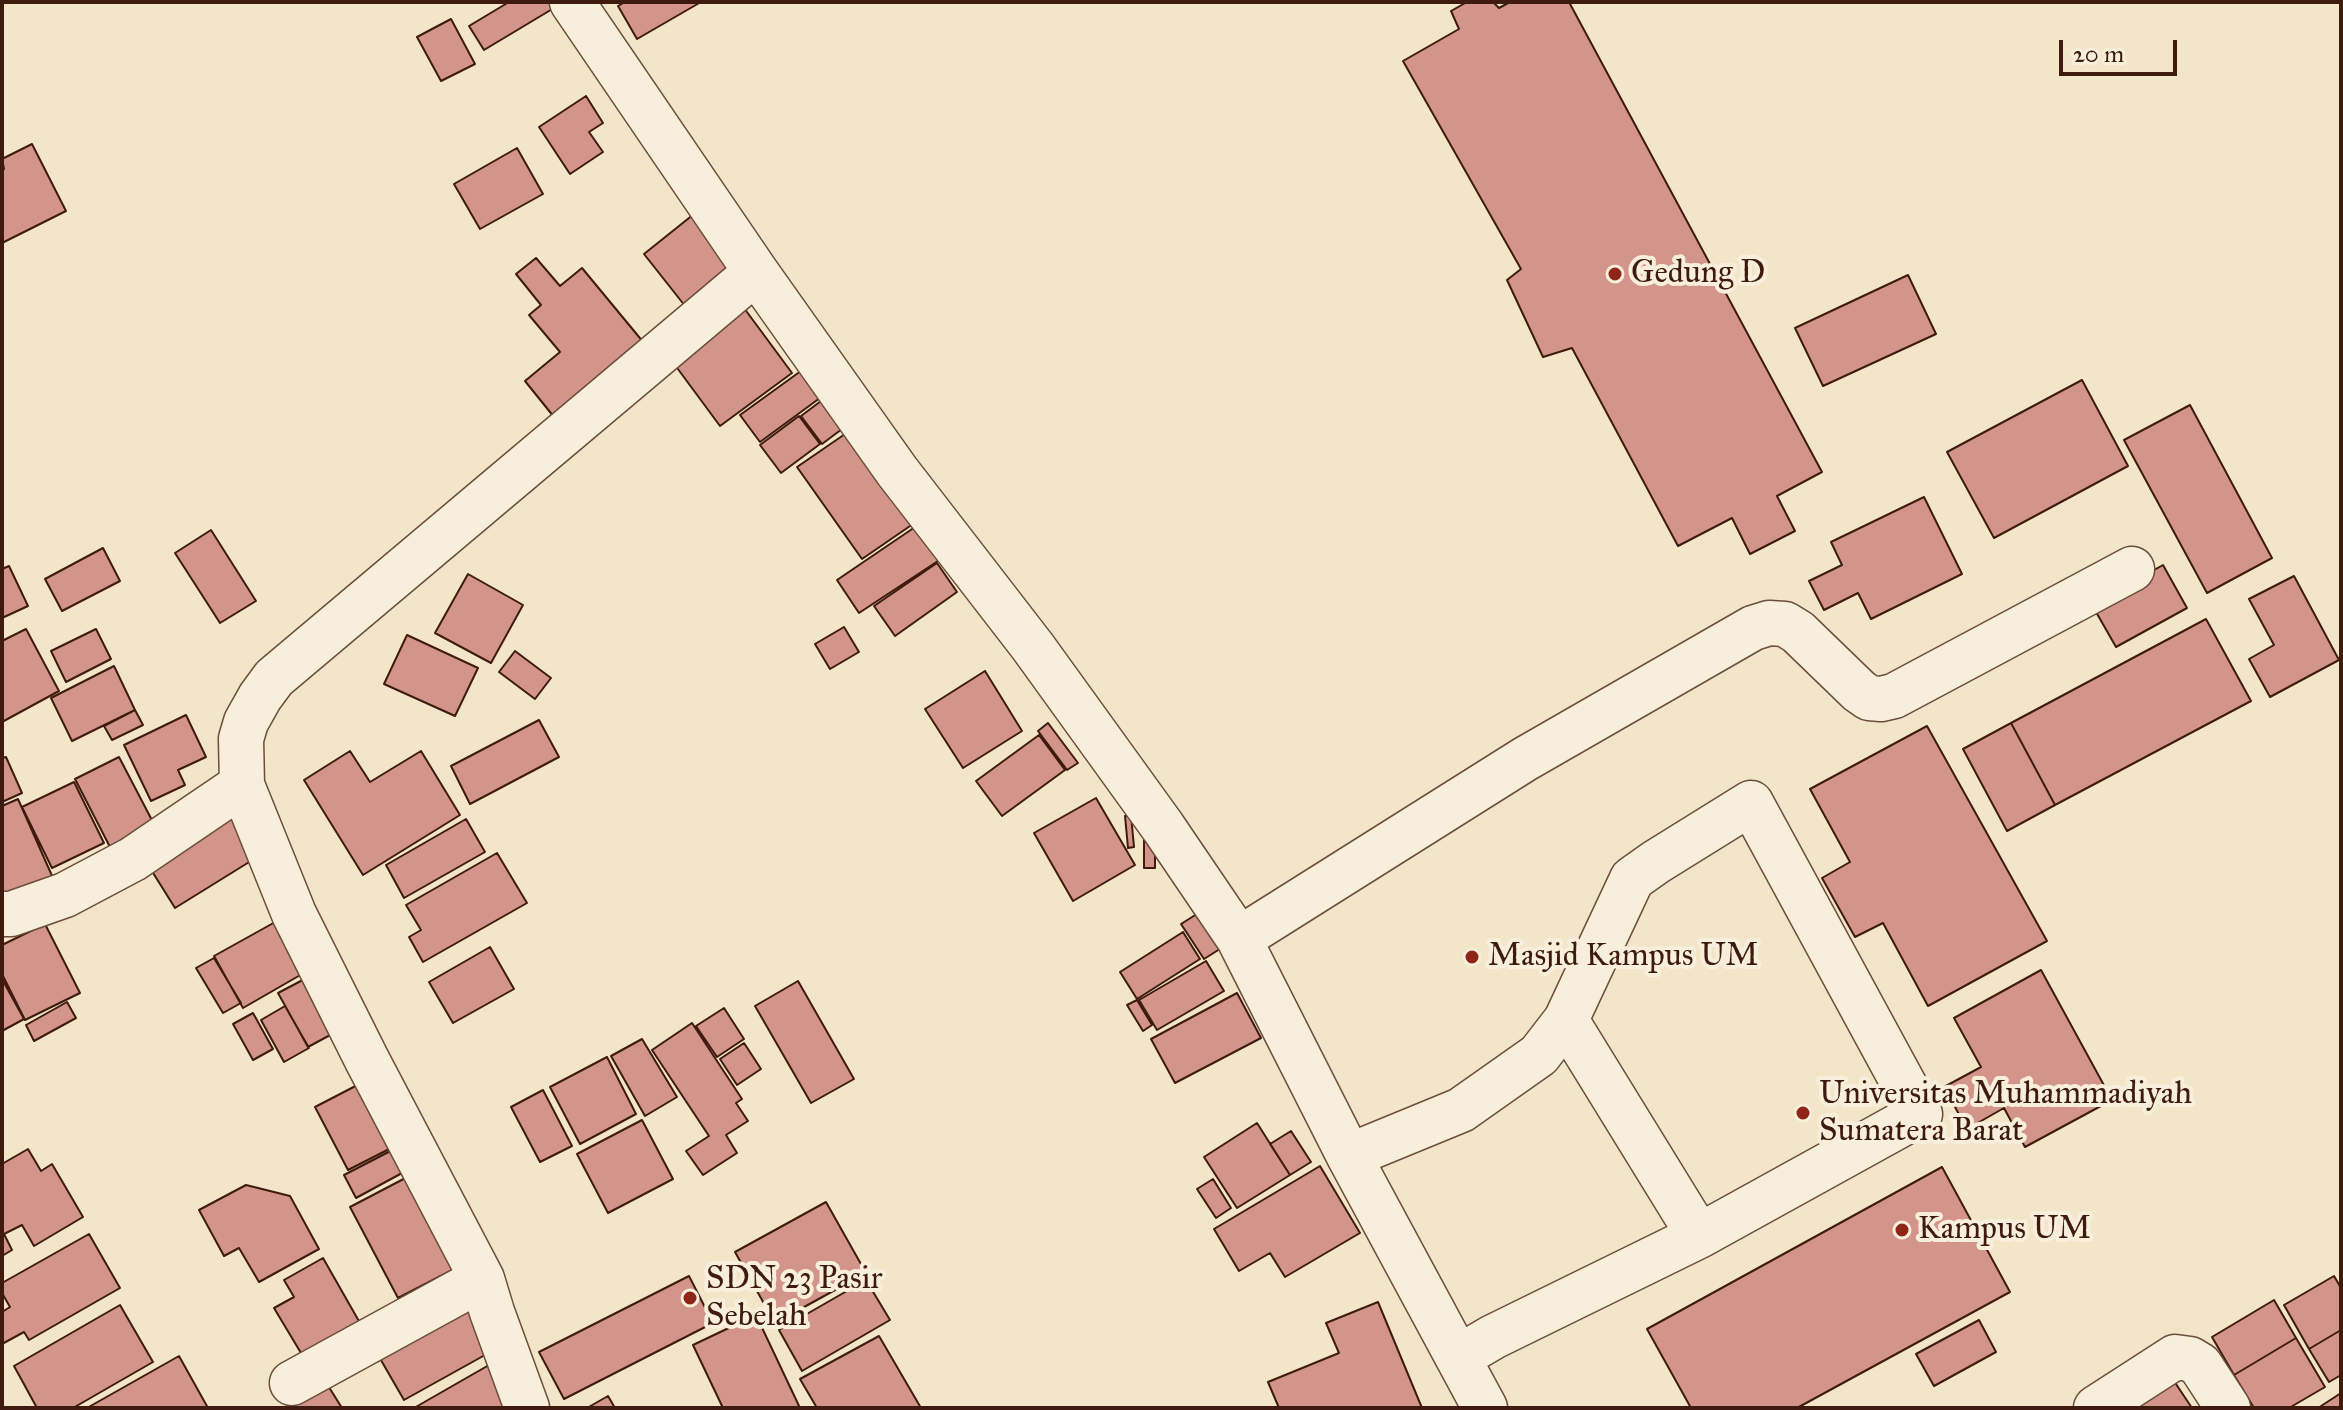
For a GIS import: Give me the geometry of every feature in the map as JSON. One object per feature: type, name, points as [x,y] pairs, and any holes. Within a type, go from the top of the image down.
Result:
[{"type":"street","points":[[572,2],[756,272],[897,471],[1042,660],[1239,939],[1349,1156],[1485,1408]]},
{"type":"street","points":[[527,1408],[482,1279],[294,914],[242,785],[240,759],[246,722],[274,678],[756,272]]},
{"type":"street","points":[[1239,939],[1525,759],[1753,628],[1769,623],[1785,624],[1798,632],[1859,691],[1869,698],[1881,699],[1894,696],[2132,569]]},
{"type":"street","points":[[2,914],[11,914],[65,895],[119,866],[242,785]]},
{"type":"street","points":[[1349,1156],[1461,1110],[1539,1055],[1566,1020],[1632,879],[1751,803],[1920,1114],[1699,1236],[1493,1337],[1459,1357]]},
{"type":"street","points":[[1566,1020],[1699,1236]]},
{"type":"street","points":[[292,1383],[482,1279]]},
{"type":"street","points":[[2096,1408],[2175,1357],[2190,1359],[2200,1365],[2228,1408]]},
{"type":"building","points":[[509,2],[550,2],[554,8],[484,50],[469,26]]},
{"type":"building","points":[[625,2],[701,2],[637,39],[618,6]]},
{"type":"building","name":"Gedung D","points":[[1467,2],[1493,2],[1499,8],[1510,2],[1569,2],[1822,472],[1777,496],[1795,531],[1750,554],[1732,518],[1678,546],[1572,348],[1543,357],[1507,280],[1521,269],[1403,61],[1459,29],[1451,11]]},
{"type":"building","points":[[451,19],[475,64],[441,81],[417,37]]},
{"type":"building","points":[[586,96],[603,123],[589,132],[603,152],[570,174],[539,127]]},
{"type":"building","points":[[32,144],[66,211],[2,243],[2,159]]},
{"type":"building","points":[[517,148],[543,194],[480,229],[454,184]]},
{"type":"building","points":[[694,214],[739,271],[689,311],[644,254]]},
{"type":"building","points":[[536,258],[560,286],[582,268],[644,343],[554,417],[525,381],[560,352],[529,315],[541,305],[516,274]]},
{"type":"building","points":[[1908,275],[1936,334],[1823,386],[1795,328]]},
{"type":"building","points":[[744,308],[792,373],[720,426],[672,361]]},
{"type":"building","points":[[805,368],[824,395],[760,442],[740,415]]},
{"type":"building","points":[[2082,380],[2128,466],[1994,538],[1947,452]]},
{"type":"building","points":[[825,398],[846,426],[822,444],[801,416]]},
{"type":"building","points":[[2190,405],[2272,558],[2207,593],[2124,440]]},
{"type":"building","points":[[799,416],[820,444],[781,473],[760,445]]},
{"type":"building","points":[[848,432],[913,524],[862,559],[797,467]]},
{"type":"building","points":[[1924,497],[1962,574],[1871,619],[1858,593],[1824,610],[1809,581],[1842,565],[1831,542]]},
{"type":"building","points":[[918,525],[941,559],[859,613],[837,580]]},
{"type":"building","points":[[211,530],[256,601],[220,623],[175,553]]},
{"type":"building","points":[[103,548],[120,581],[62,611],[45,579]]},
{"type":"building","points":[[937,563],[957,592],[895,636],[874,606]]},
{"type":"building","points":[[2163,565],[2187,608],[2116,647],[2092,605]]},
{"type":"building","points":[[9,566],[28,606],[2,618],[2,569]]},
{"type":"building","points":[[468,574],[523,605],[491,663],[435,633]]},
{"type":"building","points":[[2294,576],[2339,660],[2270,697],[2249,659],[2274,645],[2249,599]]},
{"type":"building","points":[[2206,619],[2251,701],[2055,805],[2011,723]]},
{"type":"building","points":[[844,627],[859,652],[830,669],[815,644]]},
{"type":"building","points":[[26,629],[59,691],[2,722],[2,641]]},
{"type":"building","points":[[96,629],[111,659],[66,682],[51,651]]},
{"type":"building","points":[[407,635],[478,668],[455,716],[384,684]]},
{"type":"building","points":[[515,651],[551,678],[535,699],[499,672]]},
{"type":"building","points":[[114,666],[135,710],[72,741],[51,698]]},
{"type":"building","points":[[985,671],[1022,731],[963,768],[925,709]]},
{"type":"building","points":[[135,710],[143,725],[112,740],[104,726]]},
{"type":"building","points":[[186,715],[206,757],[178,770],[185,785],[151,801],[124,745]]},
{"type":"building","points":[[539,720],[559,757],[470,804],[451,766]]},
{"type":"building","points":[[1048,723],[1078,763],[1067,770],[1038,731]]},
{"type":"building","points":[[2011,723],[2055,805],[2007,831],[1963,749]]},
{"type":"building","points":[[1927,726],[2047,941],[1928,1006],[1883,923],[1855,937],[1822,878],[1850,862],[1810,789]]},
{"type":"building","points":[[1039,735],[1065,770],[1002,816],[976,781]]},
{"type":"building","points":[[350,751],[370,782],[421,751],[460,815],[363,875],[304,780]]},
{"type":"building","points":[[6,757],[22,793],[2,802],[2,758]]},
{"type":"building","points":[[119,757],[155,826],[111,849],[75,779]]},
{"type":"building","points":[[74,782],[104,843],[52,868],[22,807]]},
{"type":"building","points":[[1096,798],[1135,865],[1073,901],[1034,833]]},
{"type":"building","points":[[18,799],[53,878],[2,900],[2,806]]},
{"type":"building","points":[[237,804],[267,851],[175,908],[145,860]]},
{"type":"building","points":[[1131,815],[1134,847],[1128,848],[1125,816]]},
{"type":"building","points":[[466,819],[485,852],[404,898],[386,865]]},
{"type":"building","points":[[1144,832],[1155,832],[1155,868],[1144,868]]},
{"type":"building","points":[[497,853],[527,903],[423,962],[409,937],[421,930],[406,905]]},
{"type":"building","points":[[1200,912],[1223,947],[1204,959],[1181,924]]},
{"type":"building","points":[[286,916],[316,966],[243,1008],[214,956]]},
{"type":"building","points":[[45,924],[80,993],[25,1020],[2,974],[2,945]]},
{"type":"building","points":[[1183,932],[1200,959],[1137,999],[1120,972]]},
{"type":"building","points":[[490,947],[514,989],[453,1023],[429,982]]},
{"type":"building","points":[[214,958],[241,1003],[223,1013],[196,968]]},
{"type":"building","points":[[1206,961],[1224,991],[1157,1030],[1139,1000]]},
{"type":"building","name":"Kampus UM","points":[[2041,970],[2112,1100],[2025,1147],[2004,1108],[1967,1129],[1944,1087],[1981,1067],[1954,1018]]},
{"type":"building","points":[[316,973],[345,1027],[308,1047],[278,993]]},
{"type":"building","points":[[2,979],[24,1019],[2,1031]]},
{"type":"building","points":[[798,981],[854,1079],[811,1103],[755,1006]]},
{"type":"building","points":[[1237,993],[1261,1038],[1175,1083],[1151,1039]]},
{"type":"building","points":[[1137,1000],[1152,1025],[1143,1031],[1127,1005]]},
{"type":"building","points":[[67,1002],[76,1018],[34,1041],[26,1025]]},
{"type":"building","points":[[285,1006],[309,1048],[284,1062],[261,1020]]},
{"type":"building","points":[[724,1008],[744,1039],[717,1057],[696,1026]]},
{"type":"building","points":[[253,1013],[273,1049],[253,1060],[233,1024]]},
{"type":"building","points":[[692,1023],[742,1099],[736,1103],[748,1121],[726,1135],[737,1153],[703,1175],[686,1151],[709,1136],[652,1050]]},
{"type":"building","points":[[642,1039],[677,1097],[645,1116],[611,1056]]},
{"type":"building","points":[[744,1043],[761,1069],[737,1085],[720,1059]]},
{"type":"building","points":[[607,1057],[636,1114],[580,1144],[550,1087]]},
{"type":"building","points":[[369,1079],[403,1142],[348,1170],[315,1107]]},
{"type":"building","points":[[543,1090],[572,1146],[540,1162],[511,1107]]},
{"type":"building","points":[[642,1120],[673,1179],[608,1213],[577,1154]]},
{"type":"building","points":[[1257,1123],[1290,1175],[1237,1208],[1204,1157]]},
{"type":"building","points":[[1291,1131],[1311,1162],[1290,1175],[1270,1144]]},
{"type":"building","points":[[404,1144],[415,1166],[356,1198],[344,1175]]},
{"type":"building","points":[[28,1149],[41,1171],[52,1164],[83,1217],[34,1246],[22,1225],[4,1234],[12,1250],[2,1256],[2,1164]]},
{"type":"building","points":[[1320,1166],[1360,1233],[1285,1277],[1270,1253],[1239,1271],[1214,1229]]},
{"type":"building","name":"Kampus UM","points":[[1942,1167],[2010,1292],[1797,1408],[1691,1408],[1647,1329]]},
{"type":"building","points":[[415,1173],[464,1264],[398,1298],[350,1207]]},
{"type":"building","points":[[1213,1179],[1231,1208],[1216,1218],[1197,1189]]},
{"type":"building","points":[[246,1185],[290,1196],[319,1249],[259,1282],[239,1248],[224,1256],[199,1210]]},
{"type":"building","points":[[826,1202],[866,1273],[775,1323],[735,1252]]},
{"type":"building","points":[[89,1234],[120,1288],[29,1340],[24,1332],[2,1344],[2,1312],[10,1307],[2,1293],[2,1283]]},
{"type":"building","points":[[323,1258],[364,1330],[307,1363],[274,1308],[294,1297],[284,1280]]},
{"type":"building","points":[[689,1276],[713,1323],[564,1399],[539,1352]]},
{"type":"building","points":[[2334,1276],[2341,1288],[2341,1330],[2309,1349],[2284,1305]]},
{"type":"building","points":[[866,1280],[890,1320],[802,1371],[779,1330]]},
{"type":"building","points":[[2274,1300],[2296,1338],[2234,1375],[2212,1337]]},
{"type":"building","points":[[1378,1302],[1422,1408],[1279,1408],[1268,1382],[1339,1353],[1326,1323]]},
{"type":"building","points":[[120,1305],[153,1362],[73,1408],[37,1408],[14,1366]]},
{"type":"building","points":[[469,1305],[494,1350],[404,1400],[378,1355]]},
{"type":"building","points":[[756,1315],[800,1408],[723,1408],[693,1345]]},
{"type":"building","name":"Kampus UM","points":[[1979,1320],[1996,1352],[1934,1386],[1916,1354]]},
{"type":"building","points":[[2341,1330],[2341,1375],[2329,1382],[2309,1349]]},
{"type":"building","points":[[879,1336],[921,1408],[817,1408],[800,1379]]},
{"type":"building","points":[[2296,1338],[2325,1387],[2289,1408],[2254,1408],[2234,1375]]},
{"type":"building","points":[[179,1356],[208,1408],[87,1408]]},
{"type":"building","points":[[496,1361],[523,1408],[414,1408]]},
{"type":"building","points":[[2166,1369],[2192,1408],[2140,1408],[2129,1392]]},
{"type":"building","points":[[327,1384],[342,1408],[286,1408]]},
{"type":"building","points":[[2341,1393],[2341,1408],[2318,1408]]},
{"type":"building","points":[[608,1396],[615,1408],[587,1408]]},
{"type":"place","name":"Gedung D","points":[[1615,274]]},
{"type":"place","name":"Masjid Kampus UM","points":[[1472,957]]},
{"type":"place","name":"Universitas Muhammadiyah Sumatera Barat","points":[[1803,1113]]},
{"type":"place","name":"Kampus UM","points":[[1902,1230]]},
{"type":"place","name":"SDN 23 Pasir Sebelah","points":[[690,1298]]}]
